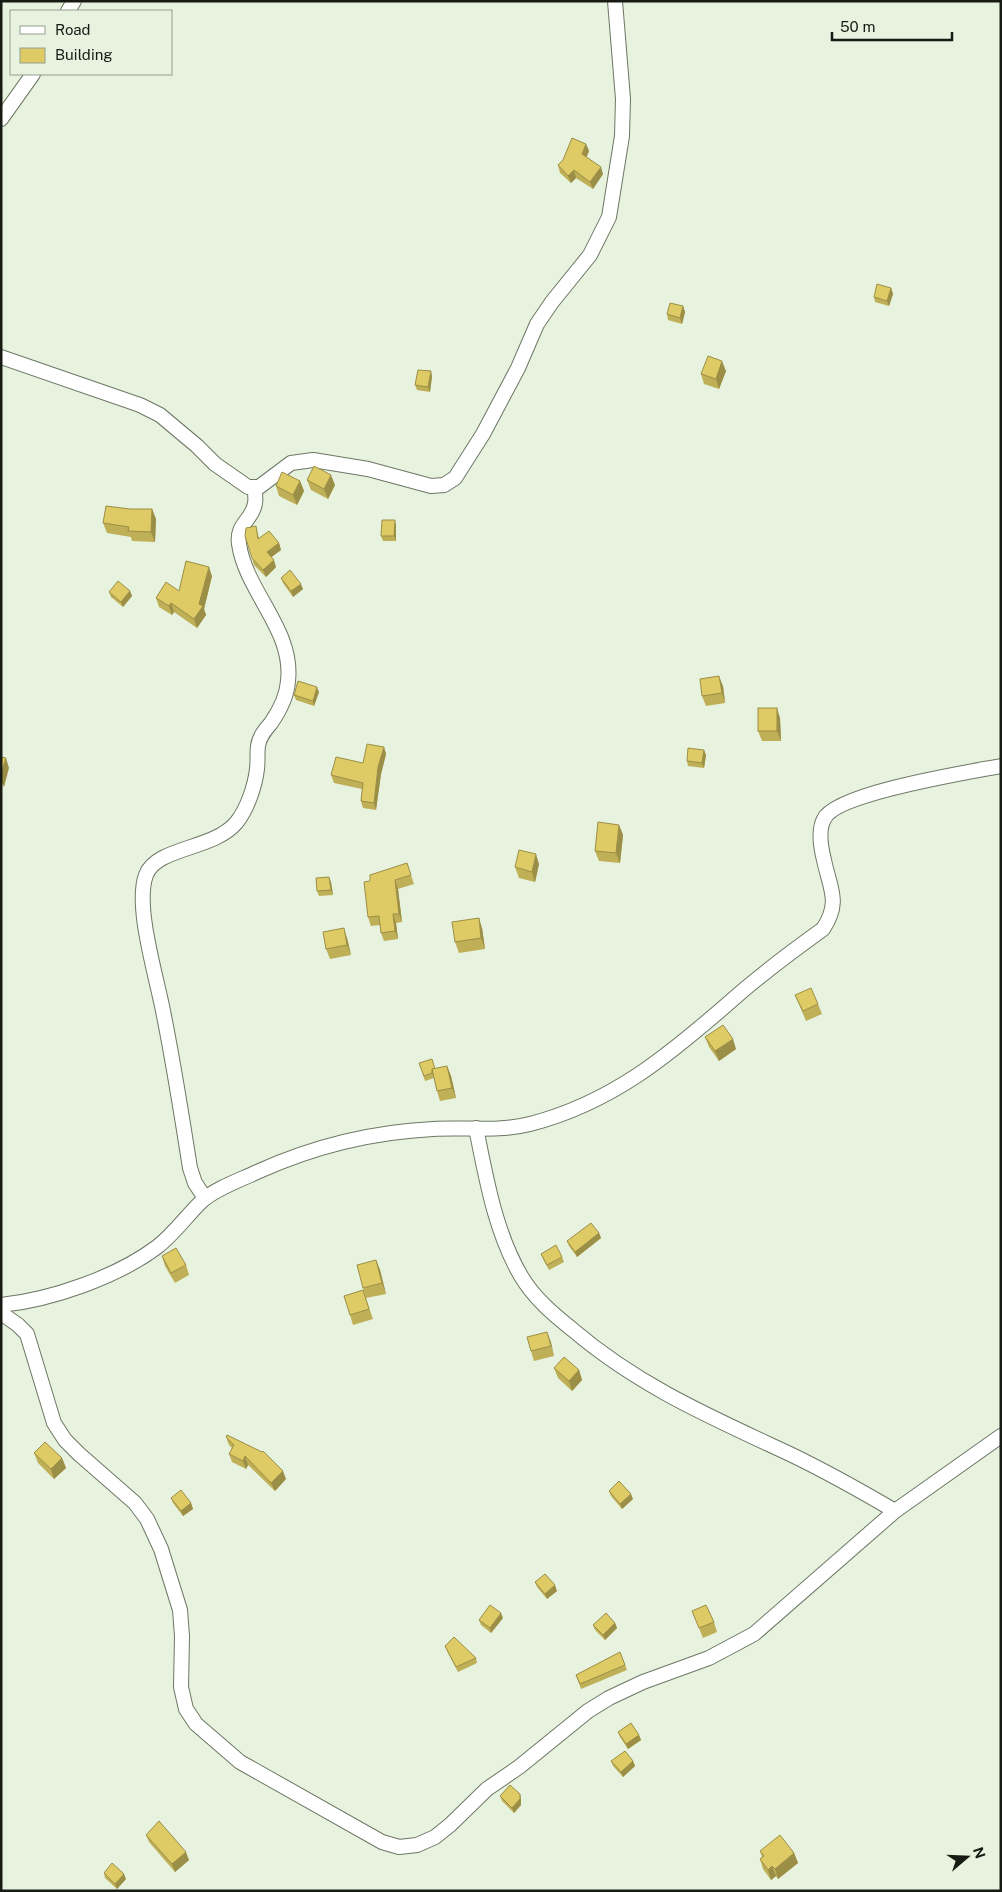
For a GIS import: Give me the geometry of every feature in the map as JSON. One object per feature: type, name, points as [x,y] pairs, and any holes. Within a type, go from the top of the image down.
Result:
[{"type":"street","points":[[1,357],[140,405],[160,415],[178,429],[215,464],[248,486],[254,487],[264,484],[291,463],[313,460],[368,469],[431,486],[450,482],[463,468],[495,411],[537,324],[552,302],[590,255],[609,217],[622,136],[623,99],[615,1]]},
{"type":"street","points":[[1,119],[32,75]]},
{"type":"street","points":[[205,1198],[195,1183],[190,1168],[169,1040],[147,934],[143,890],[145,876],[155,863],[173,853],[215,839],[227,832],[238,820],[255,779],[260,738],[284,701],[289,678],[282,641],[244,562],[239,543],[240,528],[255,503],[254,487]]},
{"type":"street","points":[[1,1305],[77,1286],[103,1277],[136,1260],[157,1246],[175,1231],[205,1198],[265,1168],[300,1154],[336,1144],[401,1131],[496,1129],[528,1125],[574,1110],[629,1082],[676,1048],[732,1000],[823,929],[831,917],[834,902],[822,851],[821,831],[824,818],[834,808],[899,787],[1001,766]]},
{"type":"street","points":[[476,1128],[494,1204],[512,1258],[532,1293],[553,1314],[588,1343],[645,1384],[724,1424],[792,1455],[895,1510]]},
{"type":"street","points":[[1,1314],[18,1324],[27,1334],[48,1409],[65,1440],[136,1503],[147,1519],[158,1541],[172,1578],[180,1610],[182,1636],[181,1687],[186,1708],[196,1724],[240,1762],[382,1842],[399,1846],[417,1845],[434,1837],[450,1825],[486,1789],[519,1767],[588,1711],[609,1698],[709,1658],[754,1634],[895,1510],[1001,1436]]},
{"type":"building","points":[[572,138],[586,144],[582,154],[601,167],[590,182],[574,170],[568,176],[558,165],[563,160]]},
{"type":"building","points":[[877,284],[891,288],[887,301],[874,297]]},
{"type":"building","points":[[670,303],[683,306],[680,318],[667,314]]},
{"type":"building","points":[[708,356],[722,361],[716,379],[701,374]]},
{"type":"building","points":[[418,370],[431,371],[428,387],[415,385]]},
{"type":"building","points":[[314,466],[331,475],[324,489],[307,480]]},
{"type":"building","points":[[282,472],[300,481],[293,495],[276,486]]},
{"type":"building","points":[[106,506],[152,509],[151,532],[128,531],[129,527],[103,523]]},
{"type":"building","points":[[382,520],[395,520],[394,536],[381,536]]},
{"type":"building","points":[[256,526],[258,539],[269,531],[279,543],[267,552],[274,560],[263,570],[252,558],[245,536],[246,528]]},
{"type":"building","points":[[186,561],[209,567],[199,604],[203,606],[194,619],[171,603],[169,606],[156,598],[166,582],[179,591]]},
{"type":"building","points":[[290,570],[301,584],[291,591],[281,578]]},
{"type":"building","points":[[118,581],[130,591],[121,602],[109,592]]},
{"type":"building","points":[[719,676],[722,693],[702,696],[700,679]]},
{"type":"building","points":[[298,681],[317,687],[313,701],[294,695]]},
{"type":"building","points":[[758,708],[777,708],[777,731],[758,731]]},
{"type":"building","points":[[367,744],[384,747],[378,767],[374,803],[361,801],[363,783],[331,775],[336,757],[363,763]]},
{"type":"building","points":[[688,748],[704,750],[702,763],[687,761]]},
{"type":"building","points":[[1,757],[6,758],[1,773]]},
{"type":"building","points":[[598,822],[619,825],[616,853],[595,851]]},
{"type":"building","points":[[519,850],[536,854],[532,872],[515,867]]},
{"type":"building","points":[[407,863],[411,875],[395,880],[399,914],[393,914],[395,931],[381,933],[379,916],[368,917],[364,882],[370,881],[370,875]]},
{"type":"building","points":[[329,877],[331,890],[317,891],[316,878]]},
{"type":"building","points":[[479,918],[481,938],[455,942],[452,922]]},
{"type":"building","points":[[344,928],[347,945],[326,949],[323,932]]},
{"type":"building","points":[[811,988],[818,1004],[803,1011],[795,995]]},
{"type":"building","points":[[723,1025],[733,1039],[715,1051],[705,1037]]},
{"type":"building","points":[[432,1059],[435,1069],[432,1069],[432,1073],[424,1076],[419,1063]]},
{"type":"building","points":[[447,1066],[452,1088],[437,1091],[432,1069]]},
{"type":"building","points":[[591,1223],[599,1233],[575,1252],[567,1241]]},
{"type":"building","points":[[556,1245],[562,1257],[547,1265],[541,1254]]},
{"type":"building","points":[[176,1248],[186,1265],[171,1273],[162,1256]]},
{"type":"building","points":[[376,1260],[382,1283],[363,1288],[357,1265]]},
{"type":"building","points":[[363,1290],[369,1309],[350,1315],[344,1296]]},
{"type":"building","points":[[547,1332],[551,1346],[531,1351],[527,1337]]},
{"type":"building","points":[[564,1357],[579,1370],[569,1381],[554,1368]]},
{"type":"building","points":[[227,1435],[263,1451],[283,1471],[271,1483],[245,1456],[243,1461],[229,1454],[234,1445],[226,1437]]},
{"type":"building","points":[[45,1442],[62,1458],[51,1469],[34,1453]]},
{"type":"building","points":[[619,1481],[631,1494],[620,1504],[609,1491]]},
{"type":"building","points":[[181,1490],[191,1503],[181,1511],[171,1498]]},
{"type":"building","points":[[545,1574],[555,1585],[545,1594],[535,1582]]},
{"type":"building","points":[[490,1605],[501,1613],[490,1628],[479,1620]]},
{"type":"building","points":[[706,1605],[714,1622],[699,1628],[692,1611]]},
{"type":"building","points":[[606,1613],[615,1623],[603,1635],[593,1625]]},
{"type":"building","points":[[454,1637],[476,1658],[456,1667],[445,1646]]},
{"type":"building","points":[[620,1652],[625,1665],[580,1684],[576,1675]]},
{"type":"building","points":[[631,1723],[639,1735],[626,1744],[618,1732]]},
{"type":"building","points":[[625,1751],[633,1761],[621,1772],[611,1761]]},
{"type":"building","points":[[510,1785],[520,1794],[520,1799],[512,1808],[500,1796]]},
{"type":"building","points":[[159,1821],[186,1852],[172,1864],[146,1835]]},
{"type":"building","points":[[780,1835],[794,1853],[775,1869],[772,1866],[768,1870],[760,1859],[764,1856],[760,1851]]},
{"type":"building","points":[[112,1863],[124,1874],[115,1884],[104,1873]]}]
